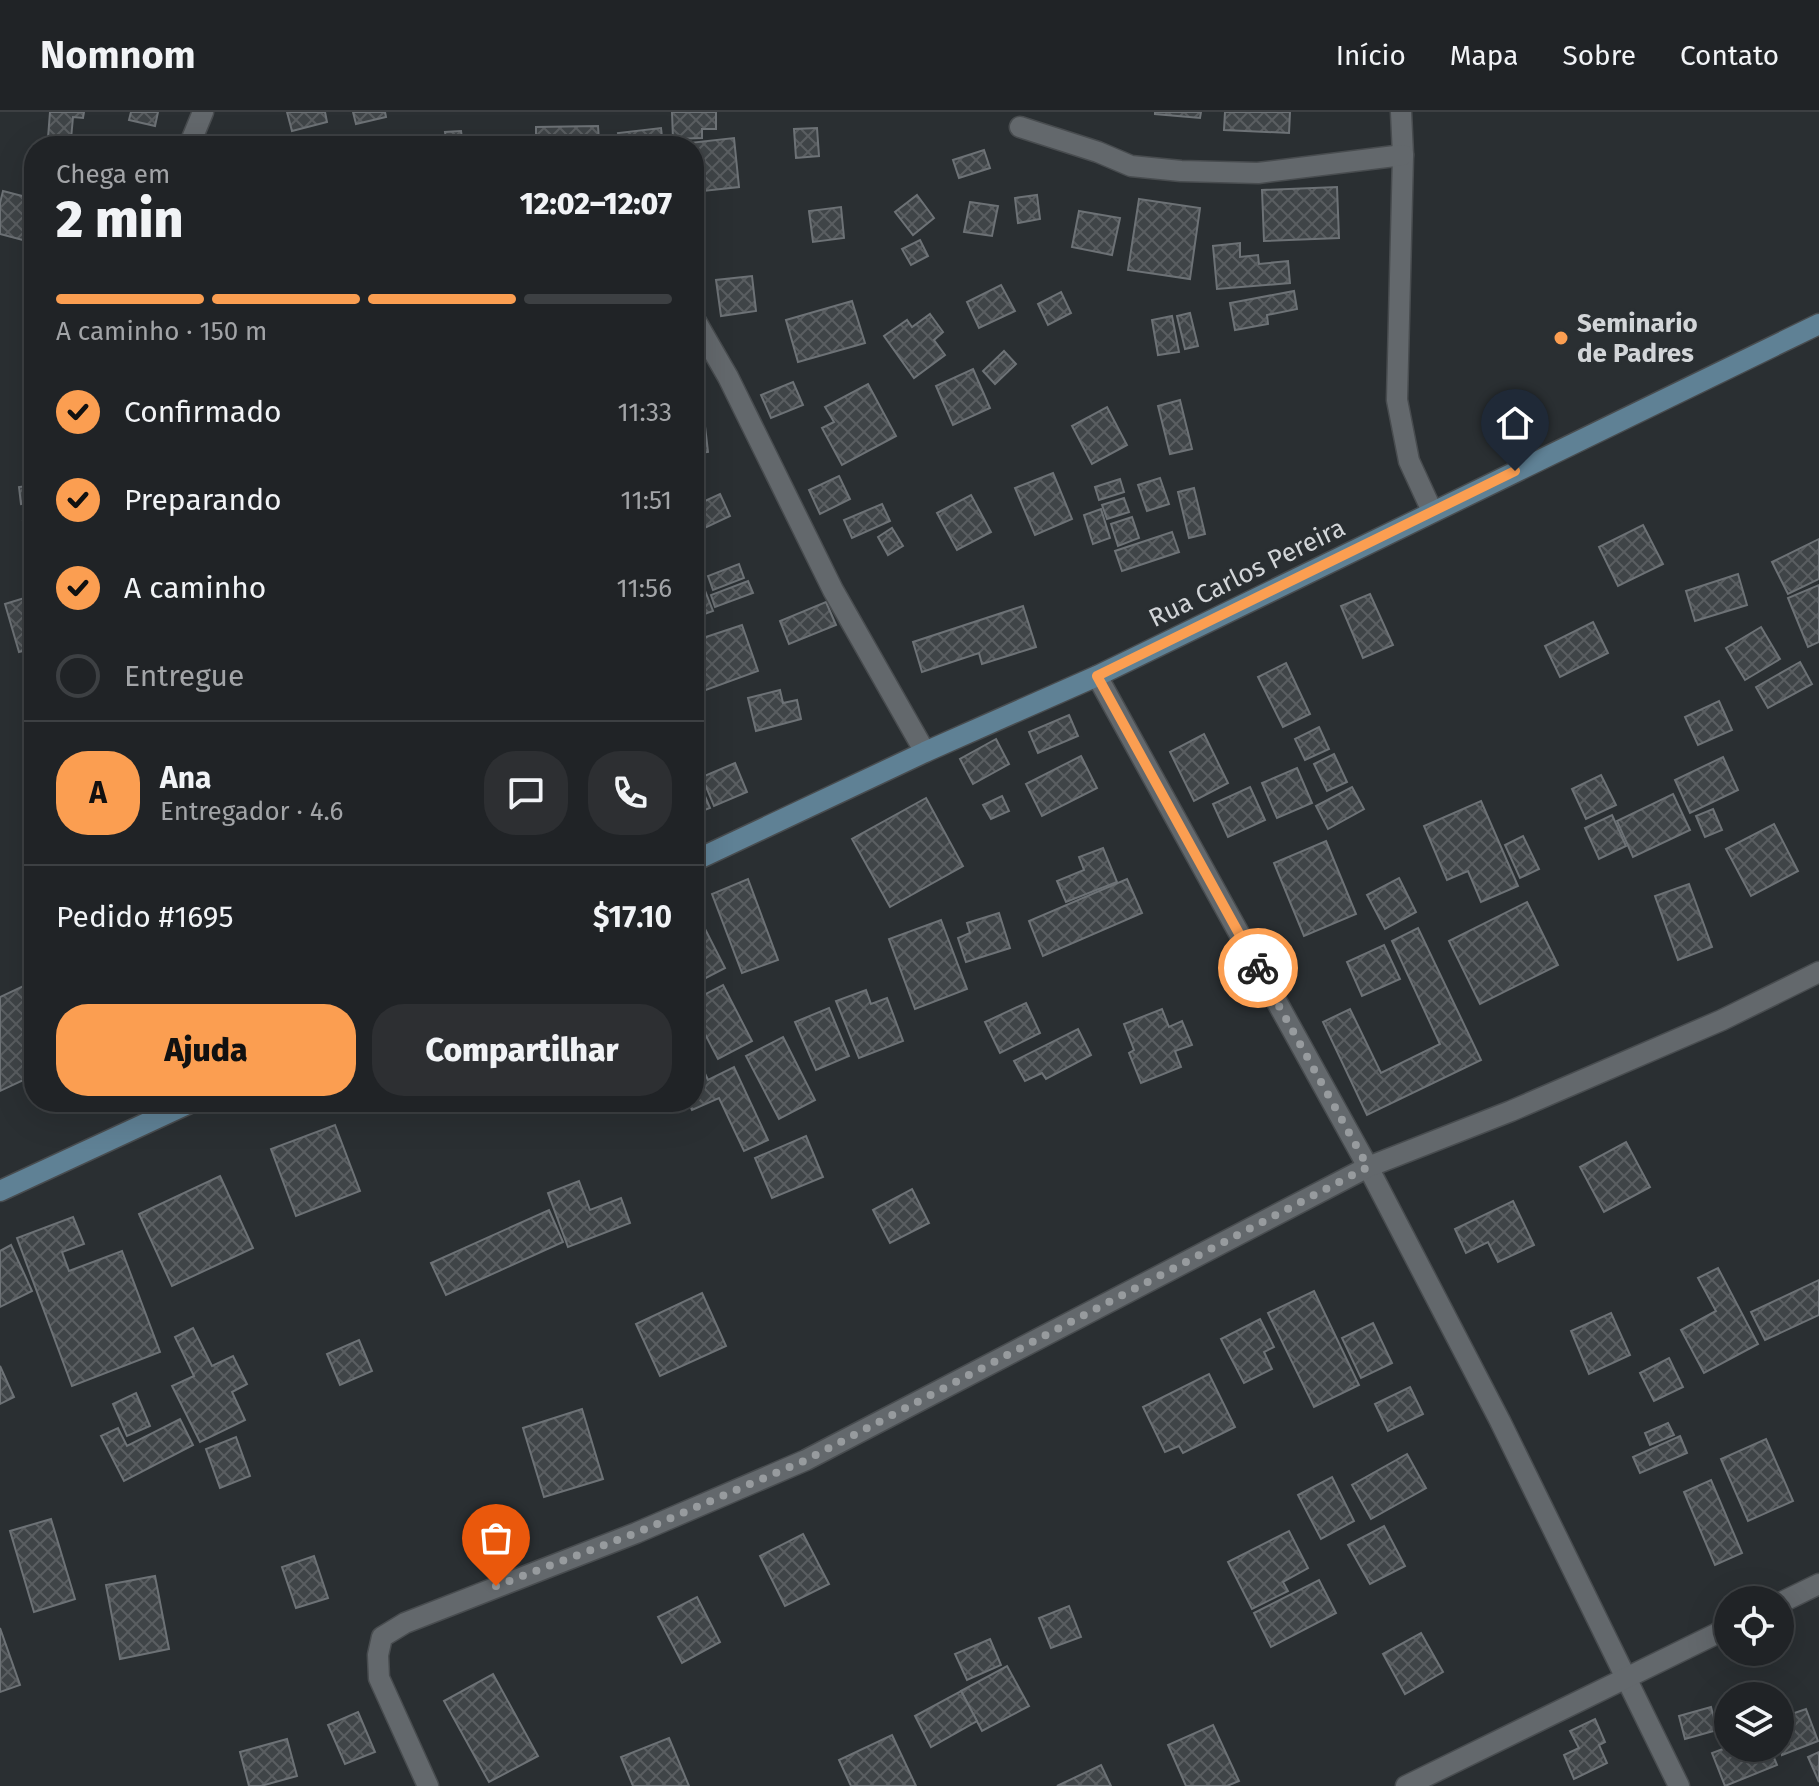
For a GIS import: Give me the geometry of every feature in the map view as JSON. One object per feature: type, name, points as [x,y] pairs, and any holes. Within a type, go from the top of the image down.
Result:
[{"type":"main road","name":"Rua Carlos Pereira","points":[[704,856],[925,752],[1097,676],[1819,324]]},
{"type":"main road","points":[[0,1191],[170,1112]]},
{"type":"street","points":[[193,136],[203,112]]},
{"type":"street","points":[[1401,112],[1403,155],[1397,400],[1409,461],[1432,511]]},
{"type":"street","points":[[1020,127],[1131,166],[1181,171],[1258,173],[1403,155]]},
{"type":"street","points":[[704,336],[749,418],[833,590],[925,752]]},
{"type":"street","points":[[1097,676],[1368,1167],[1500,1421],[1679,1786]]},
{"type":"street","points":[[428,1786],[379,1678],[378,1655],[382,1637],[405,1623],[636,1533],[806,1460],[1368,1167],[1511,1111],[1722,1020],[1819,972]]},
{"type":"street","points":[[1794,1596],[1819,1584]]},
{"type":"street","points":[[1406,1786],[1714,1635]]},
{"type":"building","points":[[50,112],[84,112],[83,118],[73,117],[71,136],[48,136]]},
{"type":"building","points":[[131,112],[158,112],[155,126],[129,120]]},
{"type":"building","points":[[287,112],[325,112],[327,122],[292,131]]},
{"type":"building","points":[[353,112],[385,112],[386,117],[356,124]]},
{"type":"building","points":[[672,112],[716,112],[716,129],[702,129],[702,136],[673,136]]},
{"type":"building","points":[[1155,112],[1201,112],[1200,118]]},
{"type":"building","points":[[1225,112],[1290,112],[1289,133],[1224,130]]},
{"type":"building","points":[[598,126],[599,136],[536,136],[536,127]]},
{"type":"building","points":[[661,128],[662,136],[618,136],[618,133]]},
{"type":"building","points":[[817,128],[819,156],[796,158],[794,129]]},
{"type":"building","points":[[461,131],[462,136],[446,136],[445,132]]},
{"type":"building","points":[[734,138],[739,187],[704,191],[704,141]]},
{"type":"building","points":[[984,150],[990,168],[959,178],[953,160]]},
{"type":"building","points":[[1337,187],[1339,238],[1264,241],[1262,190]]},
{"type":"building","points":[[3,191],[24,196],[24,240],[0,234]]},
{"type":"building","points":[[917,195],[934,218],[913,235],[895,212]]},
{"type":"building","points":[[1037,195],[1040,219],[1018,223],[1015,198]]},
{"type":"building","points":[[1139,199],[1200,208],[1190,279],[1128,270]]},
{"type":"building","points":[[970,202],[998,206],[992,236],[964,232]]},
{"type":"building","points":[[841,207],[844,238],[813,242],[809,211]]},
{"type":"building","points":[[1079,211],[1120,218],[1112,255],[1072,247]]},
{"type":"building","points":[[920,240],[928,256],[911,265],[902,249]]},
{"type":"building","points":[[1240,243],[1240,257],[1258,255],[1259,264],[1288,261],[1290,283],[1217,289],[1213,246]]},
{"type":"building","points":[[752,276],[756,311],[721,316],[716,280]]},
{"type":"building","points":[[1001,285],[1015,311],[979,328],[967,302]]},
{"type":"building","points":[[1294,291],[1297,309],[1267,315],[1268,324],[1235,330],[1230,303]]},
{"type":"building","points":[[1061,292],[1071,313],[1048,325],[1038,304]]},
{"type":"building","points":[[852,301],[865,343],[798,362],[786,320]]},
{"type":"building","points":[[1190,313],[1198,346],[1185,349],[1177,316]]},
{"type":"building","points":[[930,314],[943,332],[934,340],[945,355],[914,378],[884,336],[907,320],[912,327]]},
{"type":"building","points":[[1172,316],[1179,352],[1158,355],[1152,320]]},
{"type":"building","points":[[1004,351],[1016,364],[995,384],[983,371]]},
{"type":"building","points":[[973,369],[990,408],[953,425],[936,386]]},
{"type":"building","points":[[793,382],[803,405],[771,418],[761,395]]},
{"type":"building","points":[[868,384],[896,436],[842,465],[822,428],[834,422],[825,407]]},
{"type":"building","points":[[1180,400],[1192,449],[1170,454],[1158,406]]},
{"type":"building","points":[[1107,407],[1127,445],[1092,464],[1072,426]]},
{"type":"building","points":[[704,426],[708,452],[704,453]]},
{"type":"building","points":[[1053,473],[1072,519],[1035,535],[1015,488]]},
{"type":"building","points":[[839,476],[850,499],[820,514],[809,490]]},
{"type":"building","points":[[1160,478],[1169,504],[1147,511],[1138,485]]},
{"type":"building","points":[[1120,479],[1124,492],[1099,500],[1095,487]]},
{"type":"building","points":[[24,486],[24,504],[21,504],[19,487]]},
{"type":"building","points":[[1194,488],[1205,534],[1189,538],[1178,492]]},
{"type":"building","points":[[720,494],[730,516],[704,528],[704,501]]},
{"type":"building","points":[[971,495],[991,532],[957,550],[937,513]]},
{"type":"building","points":[[1124,498],[1129,512],[1107,519],[1102,505]]},
{"type":"building","points":[[882,504],[890,521],[852,538],[844,520]]},
{"type":"building","points":[[1101,509],[1110,538],[1093,544],[1084,515]]},
{"type":"building","points":[[1132,517],[1139,538],[1118,546],[1111,524]]},
{"type":"building","points":[[1643,525],[1663,564],[1618,586],[1599,547]]},
{"type":"building","points":[[892,528],[903,546],[888,555],[878,537]]},
{"type":"building","points":[[1172,532],[1179,552],[1122,571],[1115,551]]},
{"type":"building","points":[[1819,539],[1819,579],[1788,594],[1772,562]]},
{"type":"building","points":[[739,564],[744,578],[713,590],[708,576]]},
{"type":"building","points":[[1738,574],[1747,605],[1695,621],[1686,591]]},
{"type":"building","points":[[748,581],[753,593],[715,607],[711,595]]},
{"type":"building","points":[[1819,585],[1819,642],[1808,647],[1788,598]]},
{"type":"building","points":[[704,588],[713,611],[704,614]]},
{"type":"building","points":[[1370,594],[1393,645],[1363,658],[1341,606]]},
{"type":"building","points":[[24,598],[24,651],[19,652],[5,604]]},
{"type":"building","points":[[826,602],[836,625],[789,644],[780,621]]},
{"type":"building","points":[[1023,606],[1036,647],[982,664],[979,653],[922,672],[913,642]]},
{"type":"building","points":[[1593,622],[1608,653],[1560,677],[1545,646]]},
{"type":"building","points":[[742,625],[758,671],[704,691],[704,638]]},
{"type":"building","points":[[1761,627],[1780,659],[1745,680],[1726,648]]},
{"type":"building","points":[[1800,662],[1812,684],[1768,708],[1756,687]]},
{"type":"building","points":[[1286,663],[1310,714],[1283,727],[1258,677]]},
{"type":"building","points":[[780,690],[783,703],[797,700],[801,719],[756,731],[748,698]]},
{"type":"building","points":[[1719,701],[1732,730],[1698,745],[1685,717]]},
{"type":"building","points":[[1069,715],[1078,736],[1038,753],[1029,732]]},
{"type":"building","points":[[1319,727],[1329,749],[1305,760],[1295,739]]},
{"type":"building","points":[[1204,734],[1228,783],[1194,801],[1170,752]]},
{"type":"building","points":[[996,739],[1009,764],[973,784],[960,759]]},
{"type":"building","points":[[1334,754],[1347,782],[1327,791],[1314,764]]},
{"type":"building","points":[[1081,756],[1097,788],[1042,816],[1026,784]]},
{"type":"building","points":[[1723,757],[1738,790],[1690,813],[1675,780]]},
{"type":"building","points":[[735,763],[747,792],[714,806],[704,776]]},
{"type":"building","points":[[1297,768],[1312,803],[1277,818],[1262,783]]},
{"type":"building","points":[[1601,775],[1616,805],[1586,819],[1572,789]]},
{"type":"building","points":[[1250,787],[1265,820],[1228,837],[1213,804]]},
{"type":"building","points":[[1352,787],[1364,809],[1328,829],[1316,806]]},
{"type":"building","points":[[704,794],[710,808],[704,810]]},
{"type":"building","points":[[1673,794],[1690,830],[1633,857],[1617,821]]},
{"type":"building","points":[[1002,796],[1009,811],[991,819],[983,805]]},
{"type":"building","points":[[926,798],[963,866],[890,907],[852,839]]},
{"type":"building","points":[[1481,801],[1518,886],[1481,902],[1468,871],[1447,880],[1424,826]]},
{"type":"building","points":[[1713,809],[1722,830],[1705,837],[1696,816]]},
{"type":"building","points":[[1612,815],[1626,846],[1599,859],[1585,828]]},
{"type":"building","points":[[1774,824],[1798,871],[1751,896],[1726,849]]},
{"type":"building","points":[[1523,836],[1539,869],[1520,878],[1505,845]]},
{"type":"building","points":[[1326,841],[1356,914],[1304,936],[1274,863]]},
{"type":"building","points":[[1103,848],[1117,882],[1066,902],[1057,881],[1084,870],[1079,857]]},
{"type":"building","points":[[1399,878],[1416,912],[1385,929],[1367,895]]},
{"type":"building","points":[[748,879],[778,960],[742,973],[712,894]]},
{"type":"building","points":[[1127,879],[1142,913],[1043,956],[1029,921]]},
{"type":"building","points":[[1689,884],[1712,947],[1678,960],[1655,896]]},
{"type":"building","points":[[1527,902],[1558,965],[1480,1004],[1449,941]]},
{"type":"building","points":[[999,913],[1010,948],[966,962],[958,938],[970,933],[967,923]]},
{"type":"building","points":[[941,920],[967,989],[915,1009],[889,939]]},
{"type":"building","points":[[704,927],[725,968],[704,979]]},
{"type":"building","points":[[1418,928],[1481,1060],[1367,1115],[1323,1022],[1350,1009],[1381,1073],[1440,1044],[1392,941]]},
{"type":"building","points":[[1384,945],[1400,979],[1362,996],[1347,962]]},
{"type":"building","points":[[723,985],[752,1041],[718,1059],[704,1032],[704,995]]},
{"type":"building","points":[[24,986],[24,1080],[0,1091],[0,997]]},
{"type":"building","points":[[866,990],[871,1004],[887,998],[903,1041],[859,1058],[836,1001]]},
{"type":"building","points":[[1026,1003],[1040,1033],[1000,1053],[985,1022]]},
{"type":"building","points":[[829,1008],[849,1056],[816,1070],[795,1022]]},
{"type":"building","points":[[1162,1009],[1169,1027],[1182,1021],[1192,1045],[1175,1051],[1181,1067],[1141,1083],[1129,1053],[1134,1050],[1124,1024]]},
{"type":"building","points":[[1078,1029],[1091,1055],[1046,1079],[1042,1073],[1025,1081],[1014,1061]]},
{"type":"building","points":[[783,1037],[815,1100],[779,1119],[746,1056]]},
{"type":"building","points":[[734,1067],[768,1140],[744,1151],[719,1098],[704,1105],[704,1071],[708,1080]]},
{"type":"building","points":[[335,1125],[360,1191],[296,1216],[271,1149]]},
{"type":"building","points":[[806,1136],[823,1177],[772,1198],[755,1158]]},
{"type":"building","points":[[1626,1142],[1650,1187],[1604,1212],[1580,1167]]},
{"type":"building","points":[[220,1176],[253,1248],[172,1286],[139,1214]]},
{"type":"building","points":[[579,1181],[590,1210],[621,1198],[630,1223],[568,1247],[548,1193]]},
{"type":"building","points":[[912,1189],[929,1223],[890,1243],[873,1210]]},
{"type":"building","points":[[1513,1201],[1534,1245],[1498,1262],[1488,1242],[1466,1253],[1455,1229]]},
{"type":"building","points":[[549,1210],[563,1242],[446,1295],[431,1263]]},
{"type":"building","points":[[73,1217],[84,1244],[62,1252],[69,1271],[122,1251],[160,1352],[72,1386],[17,1238]]},
{"type":"building","points":[[11,1245],[32,1291],[0,1307],[0,1251]]},
{"type":"building","points":[[1718,1268],[1758,1344],[1704,1373],[1681,1330],[1716,1311],[1698,1278]]},
{"type":"building","points":[[1819,1280],[1819,1315],[1765,1340],[1751,1312]]},
{"type":"building","points":[[1314,1291],[1359,1385],[1314,1407],[1268,1313]]},
{"type":"building","points":[[702,1293],[726,1346],[660,1376],[636,1324]]},
{"type":"building","points":[[1611,1313],[1630,1355],[1589,1374],[1571,1331]]},
{"type":"building","points":[[1260,1319],[1274,1347],[1264,1352],[1272,1369],[1244,1383],[1221,1339]]},
{"type":"building","points":[[1373,1323],[1392,1363],[1361,1378],[1342,1338]]},
{"type":"building","points":[[193,1328],[212,1366],[233,1356],[247,1384],[232,1392],[245,1420],[200,1442],[172,1386],[194,1376],[175,1337]]},
{"type":"building","points":[[359,1340],[372,1371],[340,1385],[327,1354]]},
{"type":"building","points":[[1669,1358],[1683,1387],[1654,1401],[1640,1373]]},
{"type":"building","points":[[0,1366],[14,1397],[0,1404]]},
{"type":"building","points":[[1209,1374],[1235,1427],[1183,1453],[1179,1446],[1165,1452],[1143,1407]]},
{"type":"building","points":[[1410,1387],[1423,1414],[1388,1431],[1375,1404]]},
{"type":"building","points":[[136,1393],[150,1426],[127,1436],[113,1404]]},
{"type":"building","points":[[582,1409],[603,1479],[544,1497],[523,1428]]},
{"type":"building","points":[[180,1419],[193,1445],[124,1481],[101,1436],[118,1428],[127,1446]]},
{"type":"building","points":[[1668,1423],[1674,1435],[1650,1445],[1645,1433]]},
{"type":"building","points":[[1680,1436],[1687,1453],[1640,1473],[1633,1457]]},
{"type":"building","points":[[236,1437],[250,1476],[220,1488],[206,1449]]},
{"type":"building","points":[[1766,1439],[1793,1501],[1748,1521],[1721,1459]]},
{"type":"building","points":[[1407,1454],[1426,1488],[1371,1519],[1352,1485]]},
{"type":"building","points":[[1332,1477],[1354,1521],[1321,1539],[1298,1495]]},
{"type":"building","points":[[1711,1480],[1742,1553],[1715,1565],[1684,1492]]},
{"type":"building","points":[[51,1519],[75,1599],[34,1612],[10,1531]]},
{"type":"building","points":[[1384,1526],[1405,1566],[1370,1584],[1348,1545]]},
{"type":"building","points":[[1289,1531],[1308,1568],[1283,1582],[1288,1591],[1252,1609],[1228,1562]]},
{"type":"building","points":[[803,1534],[829,1584],[785,1606],[760,1556]]},
{"type":"building","points":[[314,1556],[328,1598],[296,1608],[282,1567]]},
{"type":"building","points":[[155,1576],[169,1649],[120,1659],[106,1585]]},
{"type":"building","points":[[1319,1580],[1336,1613],[1271,1647],[1254,1613]]},
{"type":"building","points":[[697,1597],[720,1642],[682,1663],[658,1617]]},
{"type":"building","points":[[1069,1606],[1081,1637],[1051,1648],[1039,1618]]},
{"type":"building","points":[[0,1628],[20,1685],[0,1692]]},
{"type":"building","points":[[1421,1633],[1443,1672],[1405,1694],[1383,1654]]},
{"type":"building","points":[[990,1639],[1001,1665],[967,1680],[955,1654]]},
{"type":"building","points":[[1007,1666],[1029,1706],[982,1731],[961,1691]]},
{"type":"building","points":[[493,1674],[538,1756],[489,1782],[444,1701]]},
{"type":"building","points":[[961,1691],[977,1721],[931,1747],[915,1716]]},
{"type":"building","points":[[1711,1707],[1714,1731],[1685,1739],[1679,1716]]},
{"type":"building","points":[[1806,1709],[1818,1741],[1794,1750],[1794,1713]]},
{"type":"building","points":[[358,1712],[375,1752],[345,1764],[328,1725]]},
{"type":"building","points":[[1595,1719],[1605,1742],[1599,1745],[1607,1763],[1574,1779],[1564,1755],[1579,1748],[1570,1731]]},
{"type":"building","points":[[1213,1725],[1239,1781],[1227,1786],[1186,1786],[1168,1745]]},
{"type":"building","points":[[892,1735],[916,1786],[851,1786],[839,1760]]},
{"type":"building","points":[[669,1738],[689,1786],[633,1786],[621,1757]]},
{"type":"building","points":[[287,1739],[297,1776],[261,1786],[249,1786],[240,1752]]},
{"type":"building","points":[[1819,1752],[1819,1782],[1808,1757]]},
{"type":"building","points":[[1716,1762],[1776,1762],[1777,1765],[1725,1786]]},
{"type":"building","points":[[1101,1765],[1111,1786],[1057,1786]]},
{"type":"way so far","points":[[496,1586],[636,1533],[806,1460],[1368,1167],[1258,968]]},
{"type":"place","name":"Seminario de Padres","points":[[1561,338]]},
{"type":"route","points":[[1258,968],[1097,676],[1515,471]]}]
